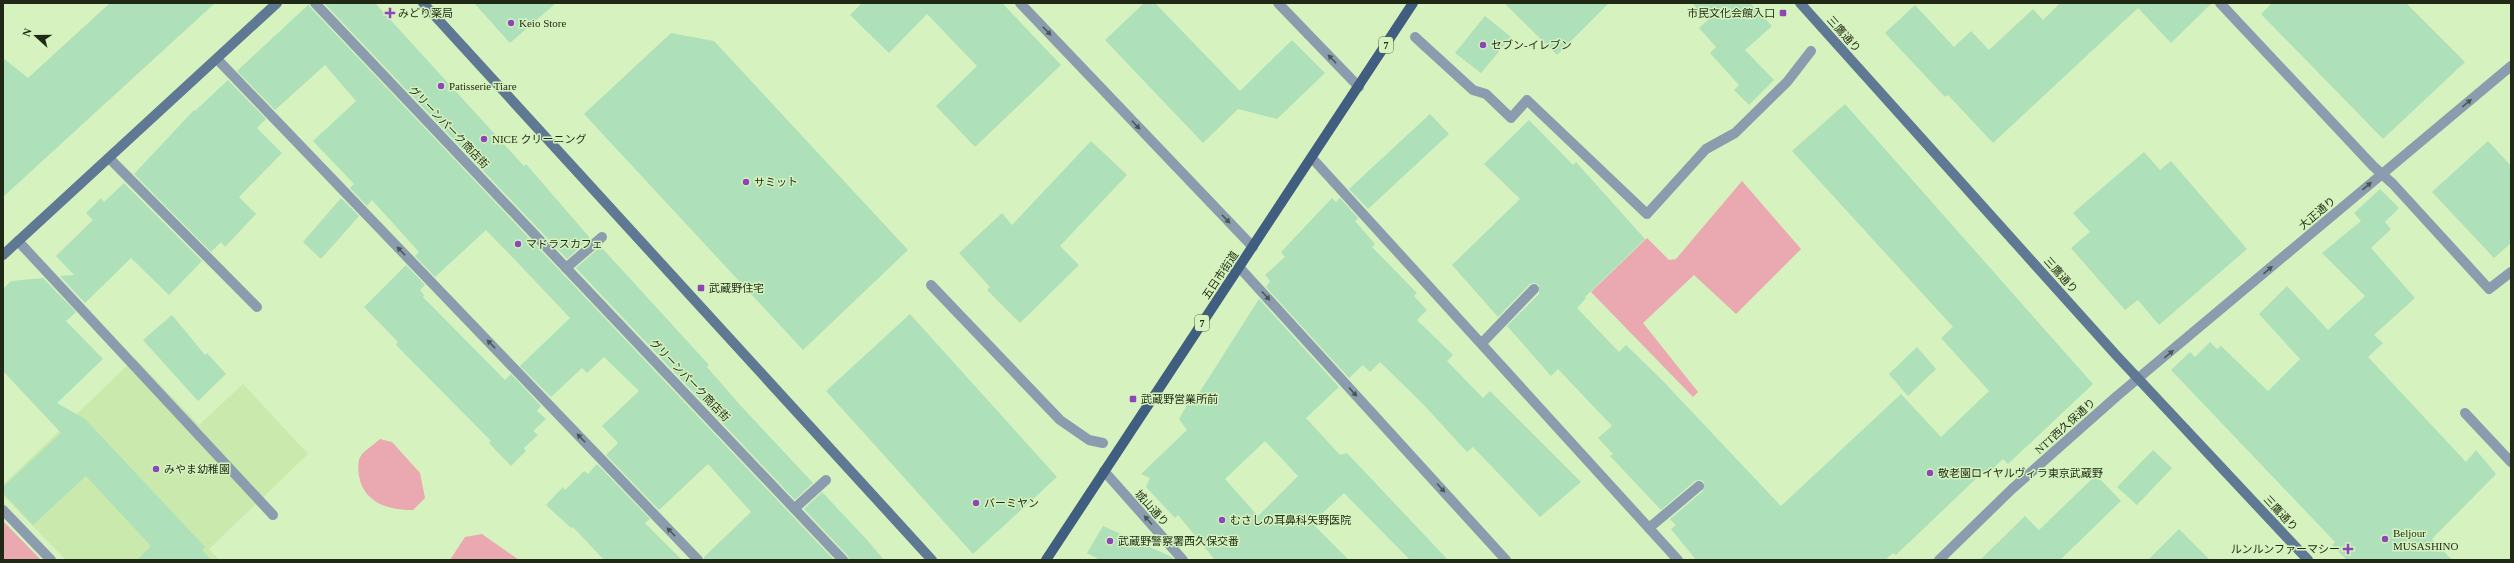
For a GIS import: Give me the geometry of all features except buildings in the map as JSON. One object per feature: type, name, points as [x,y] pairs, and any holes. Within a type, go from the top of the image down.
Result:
[{"type":"main road","name":"五日市街道","points":[[1046,560],[1413,3]]},
{"type":"street","points":[[3,255],[277,3]]},
{"type":"street","name":"グリーンパーク商店街","points":[[315,3],[843,560]]},
{"type":"street","points":[[423,3],[932,560]]},
{"type":"street","points":[[1020,3],[1252,247]]},
{"type":"street","points":[[1278,3],[1358,87]]},
{"type":"street","name":"三鷹通り","points":[[1800,3],[2138,378],[2308,560]]},
{"type":"street","points":[[2220,3],[2489,289],[2511,272]]},
{"type":"street","points":[[1415,37],[1473,90],[1486,94],[1511,118],[1527,100],[1647,214],[1706,149],[1735,133],[1787,82],[1811,51]]},
{"type":"street","points":[[217,59],[698,560]]},
{"type":"street","name":"大正通り","points":[[2138,378],[2511,66]]},
{"type":"street","points":[[109,158],[257,307]]},
{"type":"street","points":[[1312,158],[1678,560]]},
{"type":"street","points":[[566,268],[602,236]]},
{"type":"street","points":[[18,241],[273,515]]},
{"type":"street","points":[[1239,267],[1506,560]]},
{"type":"street","points":[[932,285],[1060,420],[1090,440],[1103,443]]},
{"type":"street","points":[[1482,343],[1534,289]]},
{"type":"street","name":"NTT西久保通り","points":[[1939,560],[2012,489],[2138,378]]},
{"type":"street","points":[[2464,413],[2511,462]]},
{"type":"street","name":"城山通り","points":[[1104,471],[1183,560]]},
{"type":"street","points":[[795,508],[826,480]]},
{"type":"street","points":[[1650,528],[1699,486]]},
{"type":"street","points":[[3,510],[51,560]]},
{"type":"shaded area","points":[[1742,181],[1801,249],[1736,314],[1694,275],[1643,323],[1698,392],[1693,397],[1591,292],[1647,238],[1669,260],[1676,259]]},
{"type":"shaded area","name":"みやま幼稚園","points":[[135,358],[199,425],[243,384],[308,454],[209,549],[219,560],[66,560],[3,495],[3,485]]},
{"type":"shaded area","points":[[380,439],[392,442],[420,473],[425,498],[413,510],[404,510],[378,503],[366,493],[362,485],[358,470],[361,455]]},
{"type":"shaded area","points":[[3,521],[41,560],[3,560]]},
{"type":"shaded area","points":[[482,534],[519,560],[450,560],[465,537]]},
{"type":"place","name":"みどり薬局","points":[[390,13]]},
{"type":"place","name":"市民文化会館入口","points":[[1783,13]]},
{"type":"place","name":"Keio Store","points":[[511,23]]},
{"type":"place","name":"セブン-イレブン","points":[[1483,45]]},
{"type":"place","name":"Patisserie Tiare","points":[[441,86]]},
{"type":"place","name":"NICE クリーニング","points":[[484,139]]},
{"type":"place","name":"サミット","points":[[746,182]]},
{"type":"place","name":"マドラスカフェ","points":[[518,244]]},
{"type":"place","name":"武蔵野住宅","points":[[701,288]]},
{"type":"place","name":"武蔵野営業所前","points":[[1133,399]]},
{"type":"place","name":"みやま幼稚園","points":[[156,469]]},
{"type":"place","name":"敬老園ロイヤルヴィラ東京武蔵野","points":[[1930,473]]},
{"type":"place","name":"バーミヤン","points":[[976,503]]},
{"type":"place","name":"むさしの耳鼻科矢野医院","points":[[1222,520]]},
{"type":"place","name":"Beljour MUSASHINO","points":[[2385,539]]},
{"type":"place","name":"武蔵野警察署西久保交番","points":[[1110,541]]},
{"type":"place","name":"ルンルンファーマシー","points":[[2348,549]]}]
